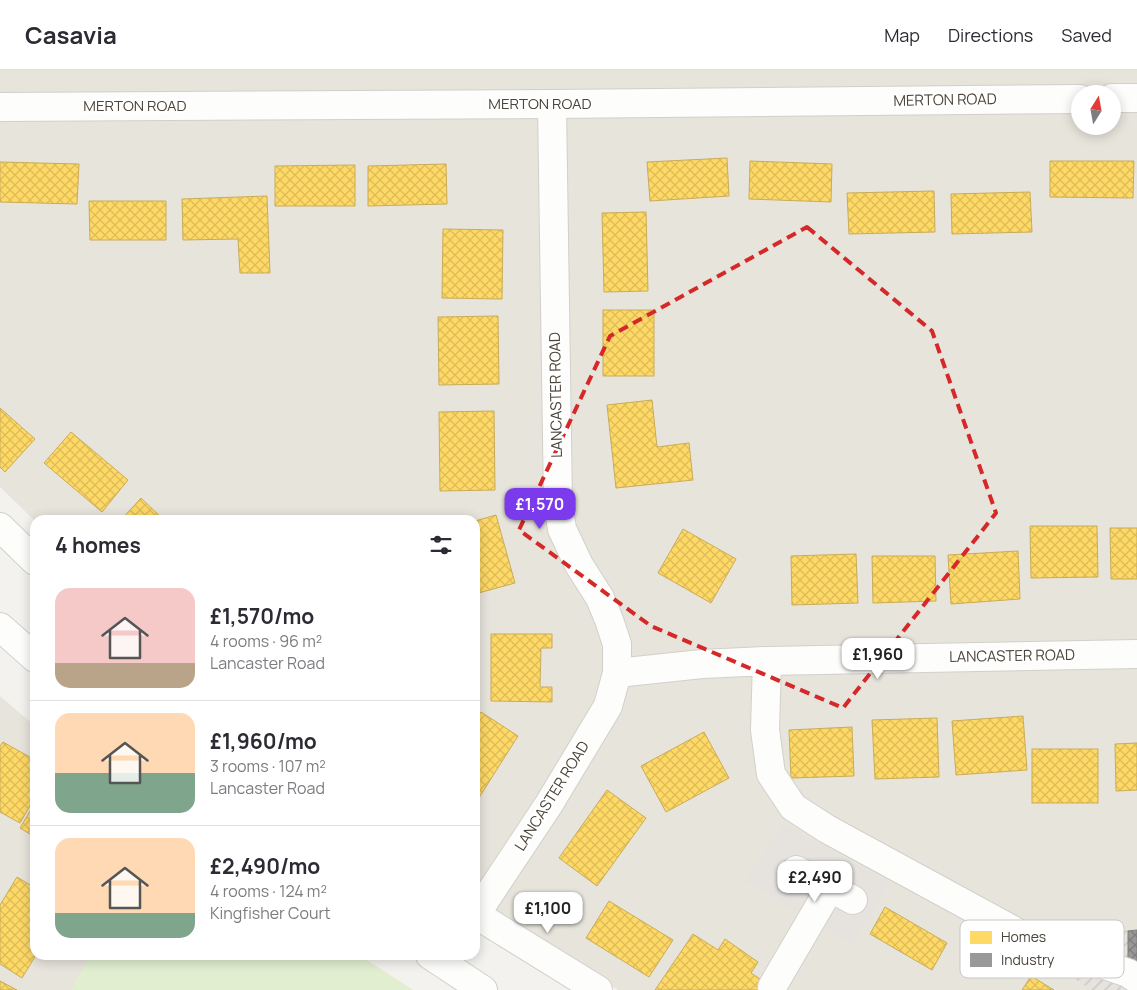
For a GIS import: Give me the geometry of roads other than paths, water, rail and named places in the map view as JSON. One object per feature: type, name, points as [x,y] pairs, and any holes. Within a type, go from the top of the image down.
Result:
[{"type":"street","points":[[1121,98],[1137,98]]},
{"type":"street","name":"MERTON ROAD","points":[[0,107],[1071,99]]},
{"type":"street","name":"LANCASTER ROAD","points":[[480,908],[549,804],[608,706],[617,673],[617,644],[610,620],[600,598],[579,565],[562,529],[558,504],[552,104]]},
{"type":"street","points":[[0,527],[30,556]]},
{"type":"street","points":[[0,627],[30,654]]},
{"type":"street","name":"LANCASTER ROAD","points":[[617,673],[702,664],[767,661],[1137,654]]},
{"type":"street","points":[[767,661],[765,730],[770,774],[793,807],[827,830],[994,920]]},
{"type":"street","points":[[772,987],[842,894],[796,870]]},
{"type":"street","points":[[480,916],[598,990]]},
{"type":"street","points":[[438,960],[483,990]]}]
